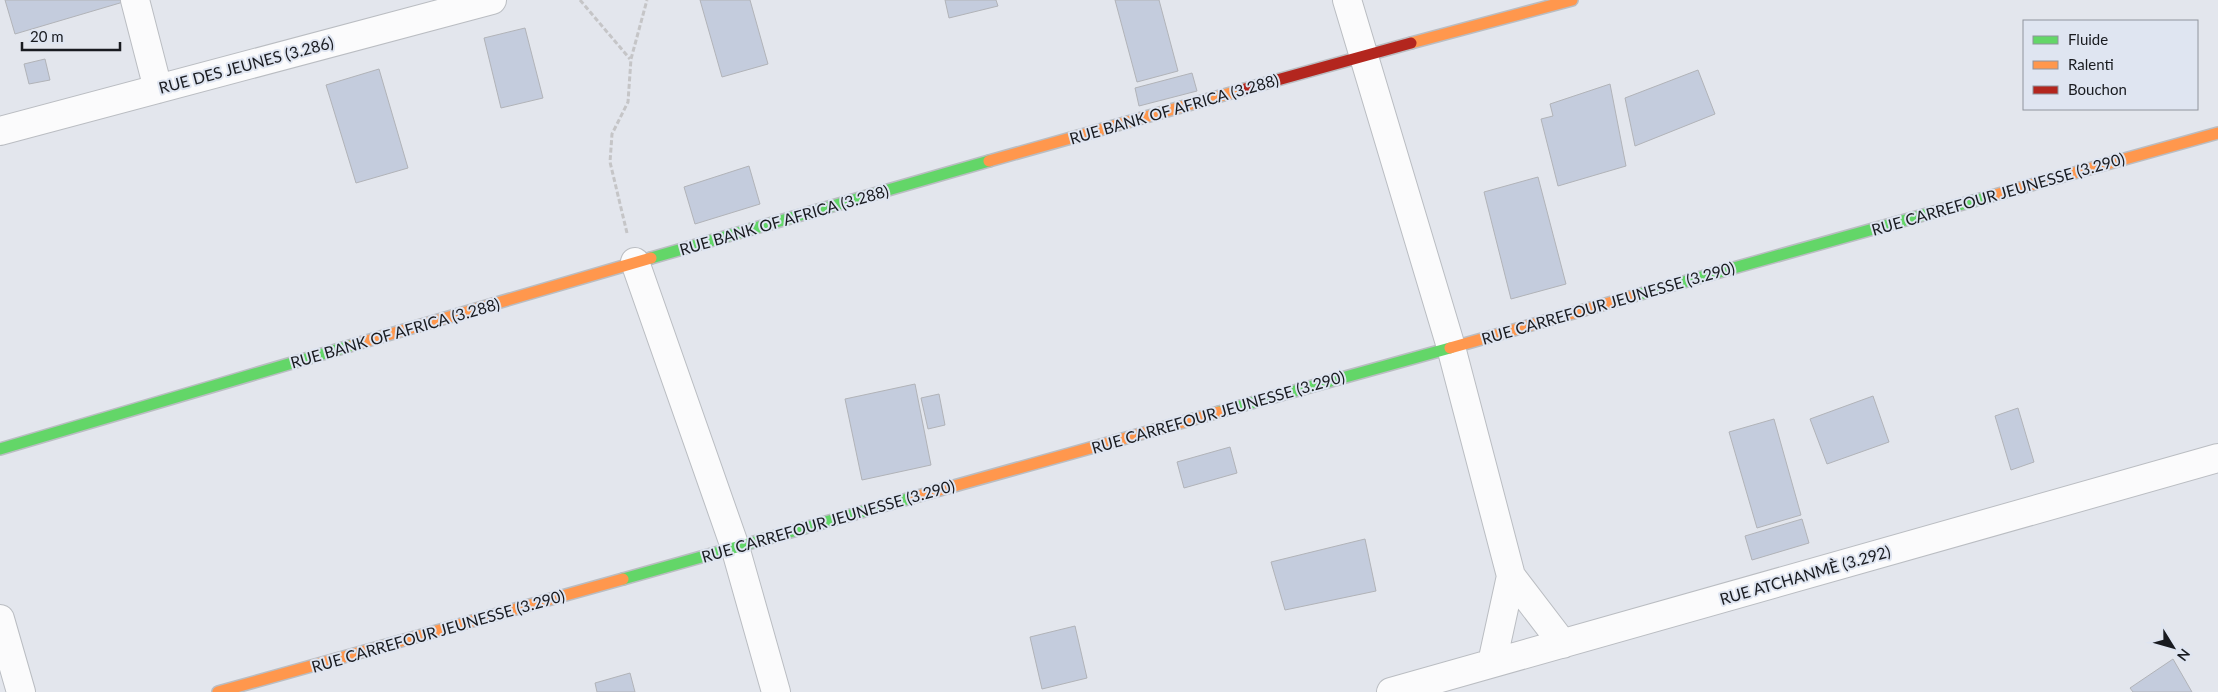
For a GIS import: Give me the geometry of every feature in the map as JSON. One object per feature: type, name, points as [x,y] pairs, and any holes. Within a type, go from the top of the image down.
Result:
[{"type":"street","points":[[135,0],[158,89]]},
{"type":"street","name":"RUE DES JEUNES (3.286)","points":[[0,131],[158,89],[413,10],[492,0]]},
{"type":"street","points":[[1347,0],[1451,347],[1511,576],[1563,644]]},
{"type":"street","name":"RUE BANK OF AFRICA (3.288)","points":[[0,449],[634,262],[1364,55],[1572,0]]},
{"type":"street","name":"RUE CARREFOUR JEUNESSE (3.290)","points":[[218,692],[2218,133]]},
{"type":"street","points":[[634,262],[735,548],[776,692]]},
{"type":"street","name":"RUE ATCHANMÈ (3.292)","points":[[1391,692],[2218,458]]},
{"type":"street","points":[[1492,663],[1511,576]]},
{"type":"street","points":[[0,619],[21,692]]},
{"type":"path","points":[[580,0],[631,59]]},
{"type":"path","points":[[634,262],[610,162],[612,134],[628,102],[631,59],[647,0]]},
{"type":"building","points":[[5,0],[130,0],[15,34]]},
{"type":"building","points":[[700,0],[750,0],[768,64],[722,77]]},
{"type":"building","points":[[945,0],[996,0],[998,6],[949,18]]},
{"type":"building","points":[[1115,0],[1159,0],[1178,71],[1137,82]]},
{"type":"building","points":[[525,28],[543,98],[501,108],[484,38]]},
{"type":"building","points":[[45,59],[50,80],[29,84],[24,64]]},
{"type":"building","points":[[379,69],[408,168],[356,183],[326,85]]},
{"type":"building","points":[[1698,70],[1715,114],[1635,146],[1625,98]]},
{"type":"building","points":[[1192,73],[1197,91],[1139,106],[1135,88]]},
{"type":"building","points":[[1610,84],[1626,166],[1558,186],[1541,119],[1553,116],[1550,104]]},
{"type":"building","points":[[749,166],[760,204],[695,224],[684,187]]},
{"type":"building","points":[[1538,177],[1566,284],[1511,299],[1484,192]]},
{"type":"building","points":[[915,384],[931,465],[862,480],[845,399]]},
{"type":"building","points":[[939,394],[945,425],[928,429],[921,398]]},
{"type":"building","points":[[1873,396],[1889,442],[1827,464],[1810,419]]},
{"type":"building","points":[[2018,408],[2034,462],[2011,470],[1995,416]]},
{"type":"building","points":[[1774,419],[1801,515],[1757,528],[1729,432]]},
{"type":"building","points":[[1230,447],[1237,473],[1184,488],[1177,462]]},
{"type":"building","points":[[1802,519],[1809,543],[1752,560],[1745,536]]},
{"type":"building","points":[[1365,539],[1376,591],[1285,610],[1271,562]]},
{"type":"building","points":[[1075,626],[1087,678],[1042,689],[1030,637]]},
{"type":"building","points":[[2173,659],[2192,692],[2133,692],[2130,688]]},
{"type":"building","points":[[630,673],[635,692],[597,692],[595,683]]},
{"type":"traffic: fast","points":[[651,258],[989,161]]},
{"type":"traffic: fast","points":[[1637,295],[1995,195]]},
{"type":"traffic: fast","points":[[0,449],[353,345]]},
{"type":"traffic: fast","points":[[1219,412],[1450,348]]},
{"type":"traffic: fast","points":[[623,579],[911,498]]},
{"type":"traffic: slow","points":[[1411,43],[1572,0]]},
{"type":"traffic: slow","points":[[989,161],[1245,89]]},
{"type":"traffic: slow","points":[[1995,195],[2218,133]]},
{"type":"traffic: slow","points":[[353,345],[651,258]]},
{"type":"traffic: slow","points":[[1450,348],[1637,295]]},
{"type":"traffic: slow","points":[[911,498],[1219,412]]},
{"type":"traffic: slow","points":[[218,692],[623,579]]},
{"type":"traffic: jam","points":[[1245,89],[1411,43]]}]
